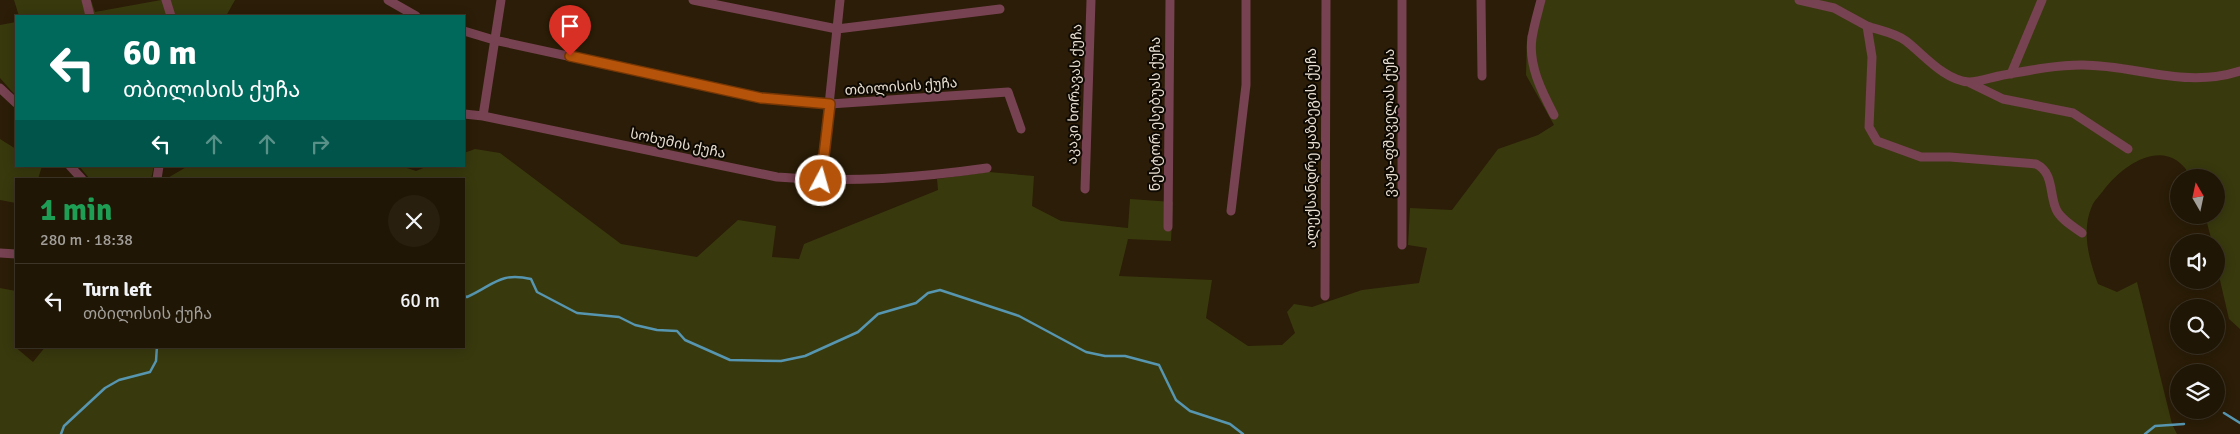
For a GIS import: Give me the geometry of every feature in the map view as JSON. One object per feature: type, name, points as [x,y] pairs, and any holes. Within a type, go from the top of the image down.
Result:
[{"type":"street","points":[[86,0],[90,15]]},
{"type":"street","points":[[166,0],[171,15]]},
{"type":"street","points":[[388,0],[414,15]]},
{"type":"street","points":[[483,116],[501,0]]},
{"type":"street","points":[[693,0],[837,29],[1000,9]]},
{"type":"street","points":[[821,181],[840,0]]},
{"type":"street","name":"აკაკი ხორავას ქუჩა","points":[[1085,189],[1091,0]]},
{"type":"street","name":"ნესტორ ესებუას ქუჩა","points":[[1168,227],[1170,0]]},
{"type":"street","points":[[1231,211],[1246,85],[1246,0]]},
{"type":"street","name":"ალექსანდრე ყაზბეგის ქუჩა","points":[[1325,296],[1326,0]]},
{"type":"street","name":"ვაჟა-ფშაველას ქუჩა","points":[[1402,0],[1402,245]]},
{"type":"street","points":[[1481,0],[1482,76]]},
{"type":"street","points":[[1541,0],[1532,39],[1536,76],[1554,115]]},
{"type":"street","points":[[1799,0],[1834,8],[1866,26],[1904,40],[1945,73],[2003,99],[2073,113],[2128,149]]},
{"type":"street","points":[[2011,74],[2042,0]]},
{"type":"street","points":[[1866,26],[1872,57],[1869,127],[1877,141],[1921,157],[1950,157],[2036,164],[2044,168],[2048,176],[2056,210],[2082,233]]},
{"type":"street","name":"თბილისის ქუჩა","points":[[465,31],[494,40],[761,98],[830,104],[1008,92],[1021,129]]},
{"type":"street","points":[[1968,82],[2011,74],[2081,65],[2121,67],[2176,78],[2206,78],[2240,71]]},
{"type":"street","points":[[0,88],[15,102]]},
{"type":"street","name":"სოხუმის ქუჩა","points":[[465,114],[483,116],[777,177],[821,181],[910,178],[986,168]]},
{"type":"street","points":[[71,167],[81,178]]},
{"type":"street","points":[[0,253],[15,254]]},
{"type":"shaded area","points":[[14,0],[91,0],[95,12],[161,0],[235,0],[227,15],[19,15]]},
{"type":"shaded area","points":[[1545,0],[2240,0],[2240,329],[2229,319],[2222,289],[2225,289],[2225,234],[2210,234],[2207,224],[2225,224],[2225,169],[2185,169],[2182,164],[2171,157],[2159,155],[2147,157],[2134,163],[2112,180],[2092,206],[2087,225],[2087,235],[2089,255],[2098,284],[2117,292],[2137,282],[2170,419],[2177,434],[0,434],[0,288],[15,291],[14,346],[33,362],[44,348],[465,348],[465,178],[168,178],[186,167],[404,167],[416,171],[426,167],[465,167],[465,153],[475,149],[500,153],[621,244],[697,257],[738,220],[776,226],[772,257],[799,259],[804,244],[938,190],[937,179],[989,172],[1034,176],[1032,206],[1061,221],[1128,228],[1130,199],[1173,202],[1171,241],[1128,239],[1119,276],[1212,280],[1206,318],[1248,346],[1282,345],[1295,333],[1287,312],[1294,304],[1312,307],[1362,290],[1419,283],[1427,248],[1408,245],[1410,208],[1452,210],[1498,149],[1538,135],[1554,125],[1526,75],[1527,36]]},
{"type":"shaded area","points":[[15,22],[15,95],[0,78],[0,25]]},
{"type":"shaded area","points":[[0,139],[15,148],[15,167],[42,167],[38,178],[15,178],[15,203],[0,200]]},
{"type":"shaded area","points":[[80,167],[154,167],[151,178],[89,178]]},
{"type":"waterway","points":[[465,296],[504,278],[520,277],[531,279],[537,292],[577,313],[619,317],[635,325],[657,330],[677,331],[685,340],[730,360],[781,361],[805,356],[858,332],[878,314],[916,303],[928,293],[940,290],[1019,316],[1086,352],[1105,356],[1125,356],[1159,365],[1176,400],[1190,411],[1230,424],[1243,434]]},
{"type":"waterway","points":[[61,434],[64,426],[105,388],[119,380],[150,372],[156,361],[157,348]]},
{"type":"waterway","points":[[2225,414],[2240,423]]},
{"type":"waterway","points":[[2145,434],[2155,426],[2184,424]]},
{"type":"route","points":[[570,56],[761,98],[811,104],[830,104],[821,181]]}]
